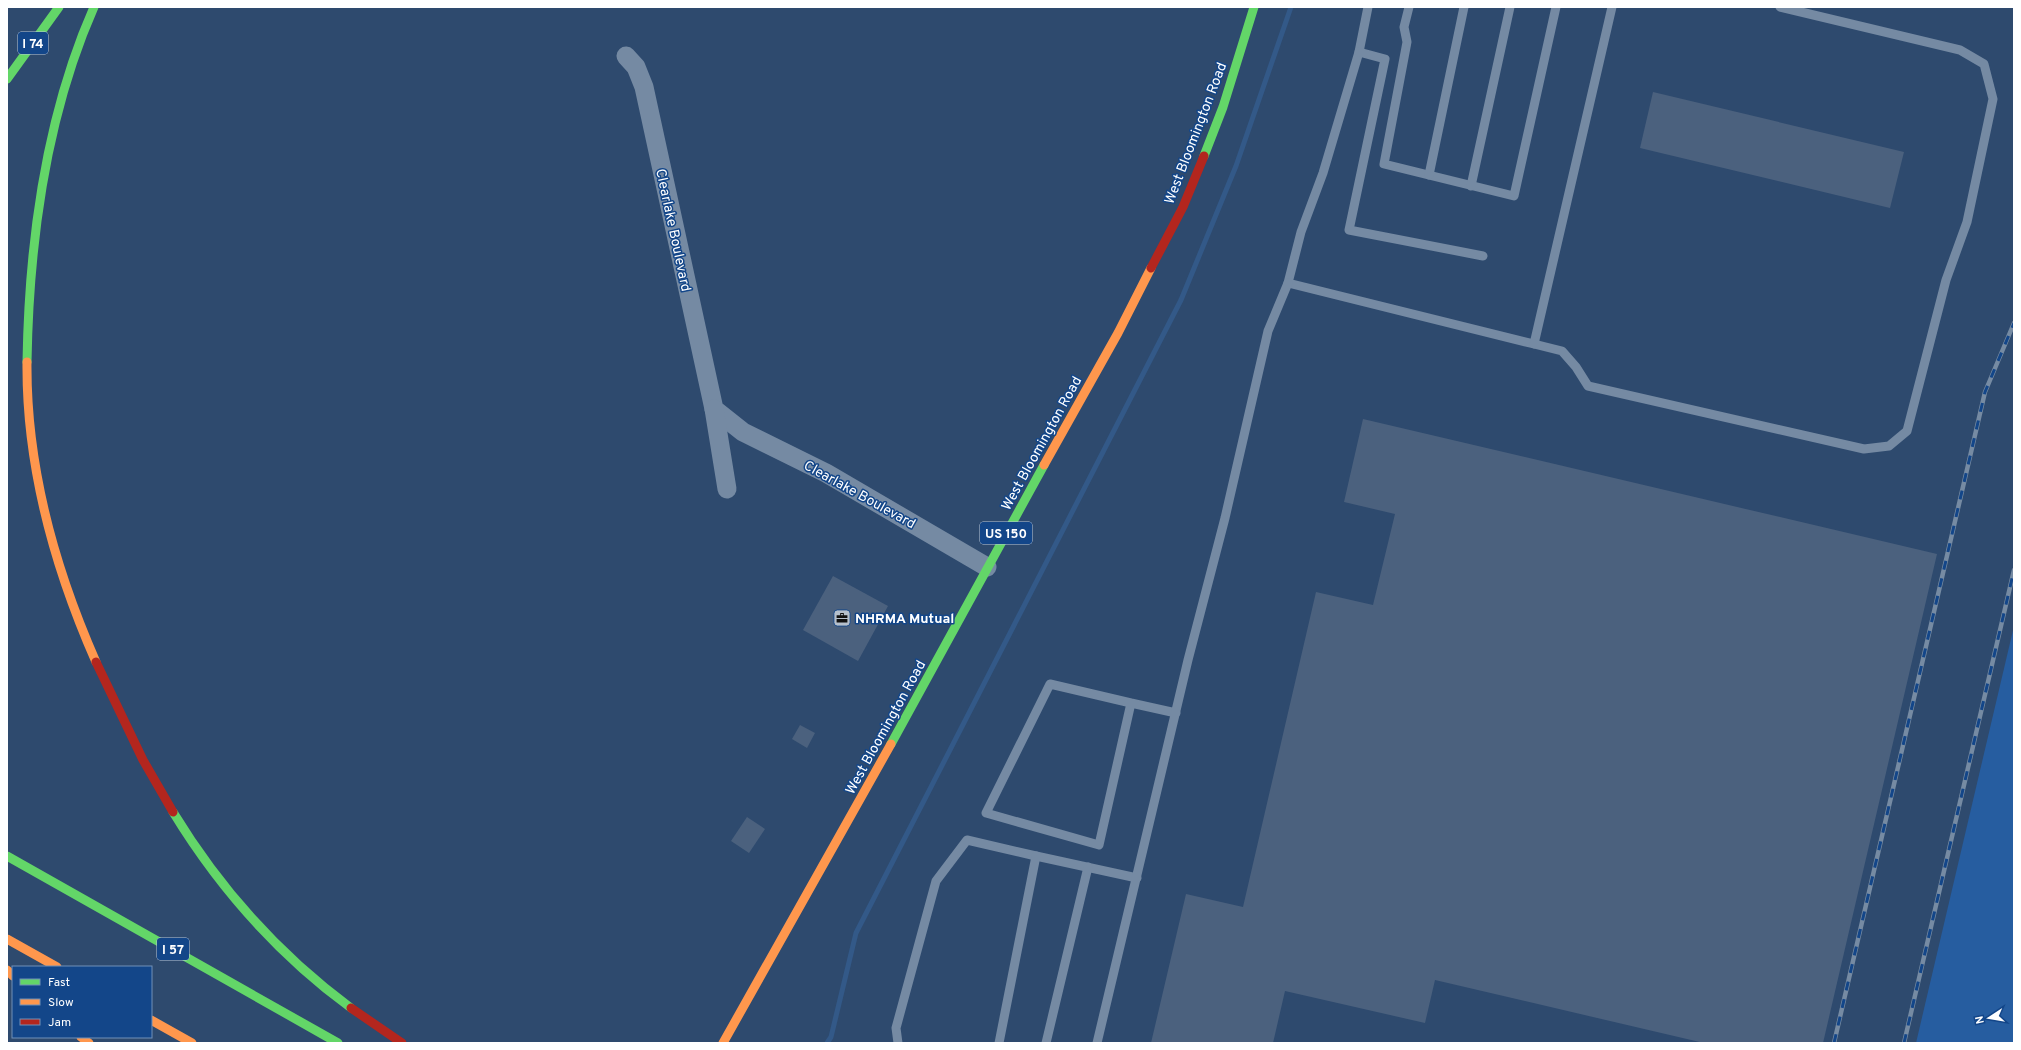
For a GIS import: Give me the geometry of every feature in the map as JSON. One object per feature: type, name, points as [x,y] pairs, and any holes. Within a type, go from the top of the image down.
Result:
[{"type":"main road","name":"I 74","points":[[7,79],[59,7]]},
{"type":"main road","points":[[94,7],[72,58],[61,90],[50,143],[37,225],[28,336],[29,410],[40,490],[62,575],[93,656],[143,760],[168,804],[215,874],[275,944],[312,979],[349,1007],[402,1043]]},
{"type":"main road","name":"West Bloomington Road","points":[[723,1043],[942,654],[987,567],[1118,333],[1183,207],[1223,107],[1254,7]]},
{"type":"main road","name":"I 57","points":[[7,856],[338,1043]]},
{"type":"main road","points":[[7,939],[55,966]]},
{"type":"main road","points":[[152,1021],[192,1043]]},
{"type":"street","name":"Clearlake Boulevard","points":[[626,56],[636,67],[644,87],[714,409],[727,490]]},
{"type":"street","name":"Clearlake Boulevard","points":[[714,409],[743,432],[826,473],[987,567]]},
{"type":"lane","points":[[1097,1043],[1176,713],[1225,518],[1268,332],[1288,283],[1301,232],[1324,173],[1359,52],[1368,7]]},
{"type":"lane","points":[[1409,7],[1404,27],[1407,42],[1384,164],[1514,196],[1556,7]]},
{"type":"lane","points":[[1429,175],[1464,7]]},
{"type":"lane","points":[[1471,186],[1510,7]]},
{"type":"lane","points":[[1534,344],[1612,7]]},
{"type":"lane","points":[[1288,283],[1562,351],[1588,386],[1864,449],[1889,446],[1907,431],[1946,280],[1967,222],[1993,99],[1984,64],[1960,50],[1780,7]]},
{"type":"lane","points":[[1359,52],[1385,59],[1349,230],[1483,256]]},
{"type":"lane","points":[[1131,703],[1099,845],[986,813],[1050,684],[1176,713]]},
{"type":"lane","points":[[898,1043],[896,1028],[936,881],[967,840],[1136,878]]},
{"type":"lane","points":[[999,1043],[1036,856]]},
{"type":"lane","points":[[1046,1043],[1088,867]]},
{"type":"shaded area","points":[[2014,626],[2014,1043],[1916,1043]]},
{"type":"building","points":[[1653,92],[1904,152],[1890,208],[1640,148]]},
{"type":"building","points":[[1363,419],[1937,554],[1823,1043],[1704,1043],[1435,980],[1425,1023],[1285,991],[1273,1043],[1151,1043],[1186,894],[1243,907],[1316,592],[1373,605],[1395,514],[1344,502]]},
{"type":"building","points":[[833,576],[888,606],[858,661],[803,630]]},
{"type":"building","points":[[800,725],[815,733],[807,748],[792,739]]},
{"type":"building","points":[[747,817],[765,829],[749,853],[731,841]]},
{"type":"waterway","points":[[827,1043],[831,1037],[856,933],[1181,300],[1236,166],[1291,7]]},
{"type":"railway","points":[[1834,1043],[1985,392],[2014,323]]},
{"type":"railway","points":[[1904,1043],[2014,570]]},
{"type":"traffic: fast","points":[[7,79],[59,7]]},
{"type":"traffic: fast","points":[[27,362],[31,272],[43,181],[63,92],[77,49],[94,7]]},
{"type":"traffic: fast","points":[[1204,156],[1223,107],[1254,7]]},
{"type":"traffic: fast","points":[[891,744],[1044,465]]},
{"type":"traffic: fast","points":[[173,812],[211,868],[253,919],[299,966],[351,1008]]},
{"type":"traffic: fast","points":[[7,856],[338,1043]]},
{"type":"traffic: slow","points":[[1044,465],[1118,333],[1151,268]]},
{"type":"traffic: slow","points":[[27,362],[28,401],[32,439],[46,516],[68,590],[81,627],[96,662]]},
{"type":"traffic: slow","points":[[723,1043],[891,744]]},
{"type":"traffic: slow","points":[[7,939],[55,966]]},
{"type":"traffic: slow","points":[[7,970],[12,975]]},
{"type":"traffic: slow","points":[[152,1021],[192,1043]]},
{"type":"traffic: slow","points":[[82,1038],[89,1043]]},
{"type":"traffic: jam","points":[[1151,268],[1183,207],[1204,156]]},
{"type":"traffic: jam","points":[[96,662],[143,760],[173,812]]},
{"type":"traffic: jam","points":[[351,1008],[402,1043]]},
{"type":"place","name":"NHRMA Mutual","points":[[842,618]]}]
